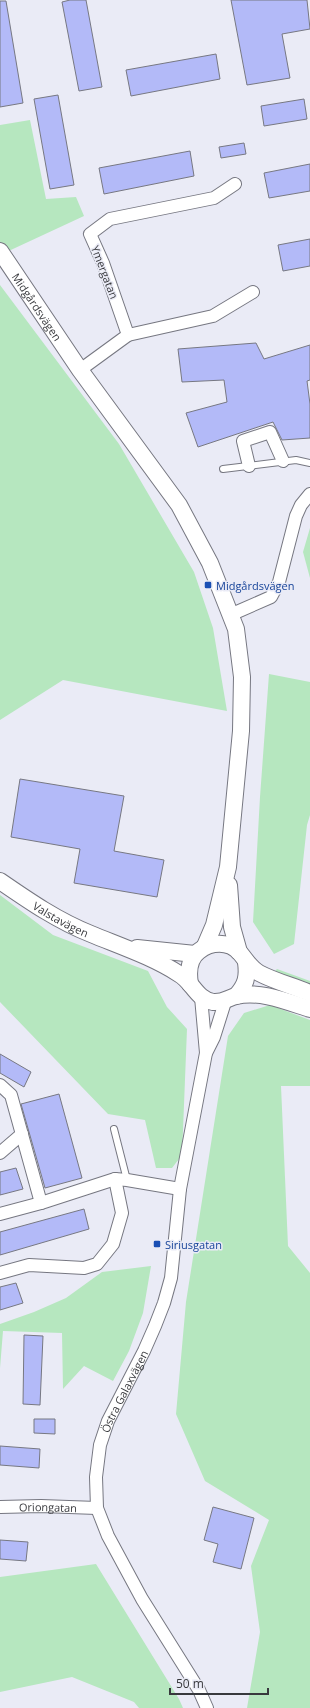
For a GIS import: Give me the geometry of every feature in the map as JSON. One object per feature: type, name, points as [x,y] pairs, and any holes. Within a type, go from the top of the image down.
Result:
[{"type":"street","name":"Ymergatan","points":[[128,335],[103,263],[90,234],[110,219],[214,198],[235,184]]},
{"type":"street","name":"Midgårdsvägen","points":[[0,251],[80,370],[180,505],[210,563],[236,629],[242,677],[241,731],[228,867],[214,925],[200,950]]},
{"type":"street","points":[[80,370],[128,335],[213,316],[253,292]]},
{"type":"street","points":[[249,466],[243,441],[270,432],[283,461]]},
{"type":"street","points":[[230,615],[272,597],[279,582],[296,516],[301,505],[310,494]]},
{"type":"street","name":"Midgårdsvägen","points":[[228,867],[232,927],[242,957]]},
{"type":"street","name":"Valstavägen","points":[[0,880],[38,908],[90,934],[128,948],[180,974],[201,997]]},
{"type":"street","name":"Valstavägen","points":[[128,948],[200,950],[217,943],[229,945],[258,973],[310,993]]},
{"type":"street","points":[[190,984],[188,974],[189,965],[200,950]]},
{"type":"street","points":[[231,999],[244,986],[248,975],[242,957]]},
{"type":"street","points":[[201,997],[213,1002],[264,995],[310,1009]]},
{"type":"street","name":"Östra Galaxvägen","points":[[201,997],[206,1053]]},
{"type":"street","name":"Östra Galaxvägen","points":[[206,1708],[199,1690],[142,1599],[108,1536],[97,1508],[96,1477],[100,1445],[108,1421],[155,1326],[166,1296],[170,1278],[180,1189],[206,1053],[231,999]]},
{"type":"street","points":[[0,1086],[11,1095],[41,1203]]},
{"type":"street","points":[[0,1153],[22,1134]]},
{"type":"street","points":[[0,1273],[29,1265],[84,1268],[97,1264],[113,1244],[122,1213],[121,1180]]},
{"type":"street","points":[[0,1214],[121,1180],[180,1189]]},
{"type":"street","name":"Oriongatan","points":[[0,1508],[41,1506],[97,1508]]},
{"type":"lane","points":[[223,469],[296,460],[310,463]]},
{"type":"lane","points":[[114,1129],[121,1180]]},
{"type":"green space","points":[[30,120],[46,199],[76,197],[84,216],[0,255],[0,125]]},
{"type":"green space","points":[[0,285],[119,444],[194,572],[213,628],[227,711],[63,680],[0,720]]},
{"type":"green space","points":[[310,528],[310,578],[303,552]]},
{"type":"green space","points":[[269,674],[310,682],[310,815],[307,825],[294,944],[274,954],[253,922]]},
{"type":"green space","points":[[0,895],[53,935],[148,971],[167,1007],[187,1029],[182,1155],[172,1168],[156,1168],[145,1120],[108,1114],[0,1002]]},
{"type":"green space","points":[[277,969],[310,981],[310,987],[272,974]]},
{"type":"green space","points":[[270,1005],[310,1020],[310,1086],[281,1086],[288,1246],[310,1273],[310,1708],[247,1708],[260,1632],[251,1566],[269,1520],[205,1481],[176,1414],[186,1302],[228,1036],[244,1013]]},
{"type":"green space","points":[[151,1266],[143,1313],[129,1351],[113,1381],[84,1366],[63,1389],[62,1333],[3,1331],[0,1368],[0,1324],[34,1312],[66,1298],[102,1272]]},
{"type":"green space","points":[[96,1564],[179,1699],[183,1708],[139,1708],[134,1702],[72,1677],[0,1692],[0,1577]]},
{"type":"building","points":[[70,0],[86,0],[102,87],[79,91],[62,2]]},
{"type":"building","points":[[231,0],[307,0],[310,29],[282,34],[290,78],[247,85]]},
{"type":"building","points":[[0,1],[6,1],[23,103],[0,107]]},
{"type":"building","points":[[216,54],[220,79],[131,96],[126,70]]},
{"type":"building","points":[[58,95],[74,185],[50,189],[34,99]]},
{"type":"building","points":[[304,99],[307,119],[264,126],[261,106]]},
{"type":"building","points":[[244,143],[246,154],[221,158],[219,147]]},
{"type":"building","points":[[190,151],[194,176],[104,194],[99,168]]},
{"type":"building","points":[[310,164],[310,191],[269,198],[264,173]]},
{"type":"building","points":[[310,239],[310,266],[283,271],[278,245]]},
{"type":"building","points":[[256,343],[264,359],[310,345],[310,380],[307,381],[310,404],[310,438],[282,440],[273,422],[198,447],[186,413],[227,402],[224,380],[182,382],[178,349]]},
{"type":"building","points":[[20,779],[124,796],[114,851],[164,860],[157,897],[74,883],[80,849],[11,837]]},
{"type":"building","points":[[0,1054],[31,1072],[24,1087],[0,1073]]},
{"type":"building","points":[[59,1094],[82,1178],[45,1188],[21,1104]]},
{"type":"building","points":[[16,1168],[23,1189],[0,1195],[0,1172]]},
{"type":"building","points":[[84,1209],[89,1229],[0,1255],[0,1232]]},
{"type":"building","points":[[16,1283],[23,1303],[0,1310],[0,1287]]},
{"type":"building","points":[[24,1335],[43,1336],[40,1405],[23,1404]]},
{"type":"building","points":[[34,1419],[55,1419],[55,1434],[34,1433]]},
{"type":"building","points":[[0,1446],[40,1449],[39,1468],[0,1465]]},
{"type":"building","points":[[213,1507],[254,1518],[241,1569],[213,1562],[218,1544],[204,1540]]},
{"type":"building","points":[[0,1540],[28,1542],[26,1561],[0,1559]]},
{"type":"place","name":"Midgårdsvägen","points":[[208,585]]},
{"type":"place","name":"Siriusgatan","points":[[157,1244]]}]
